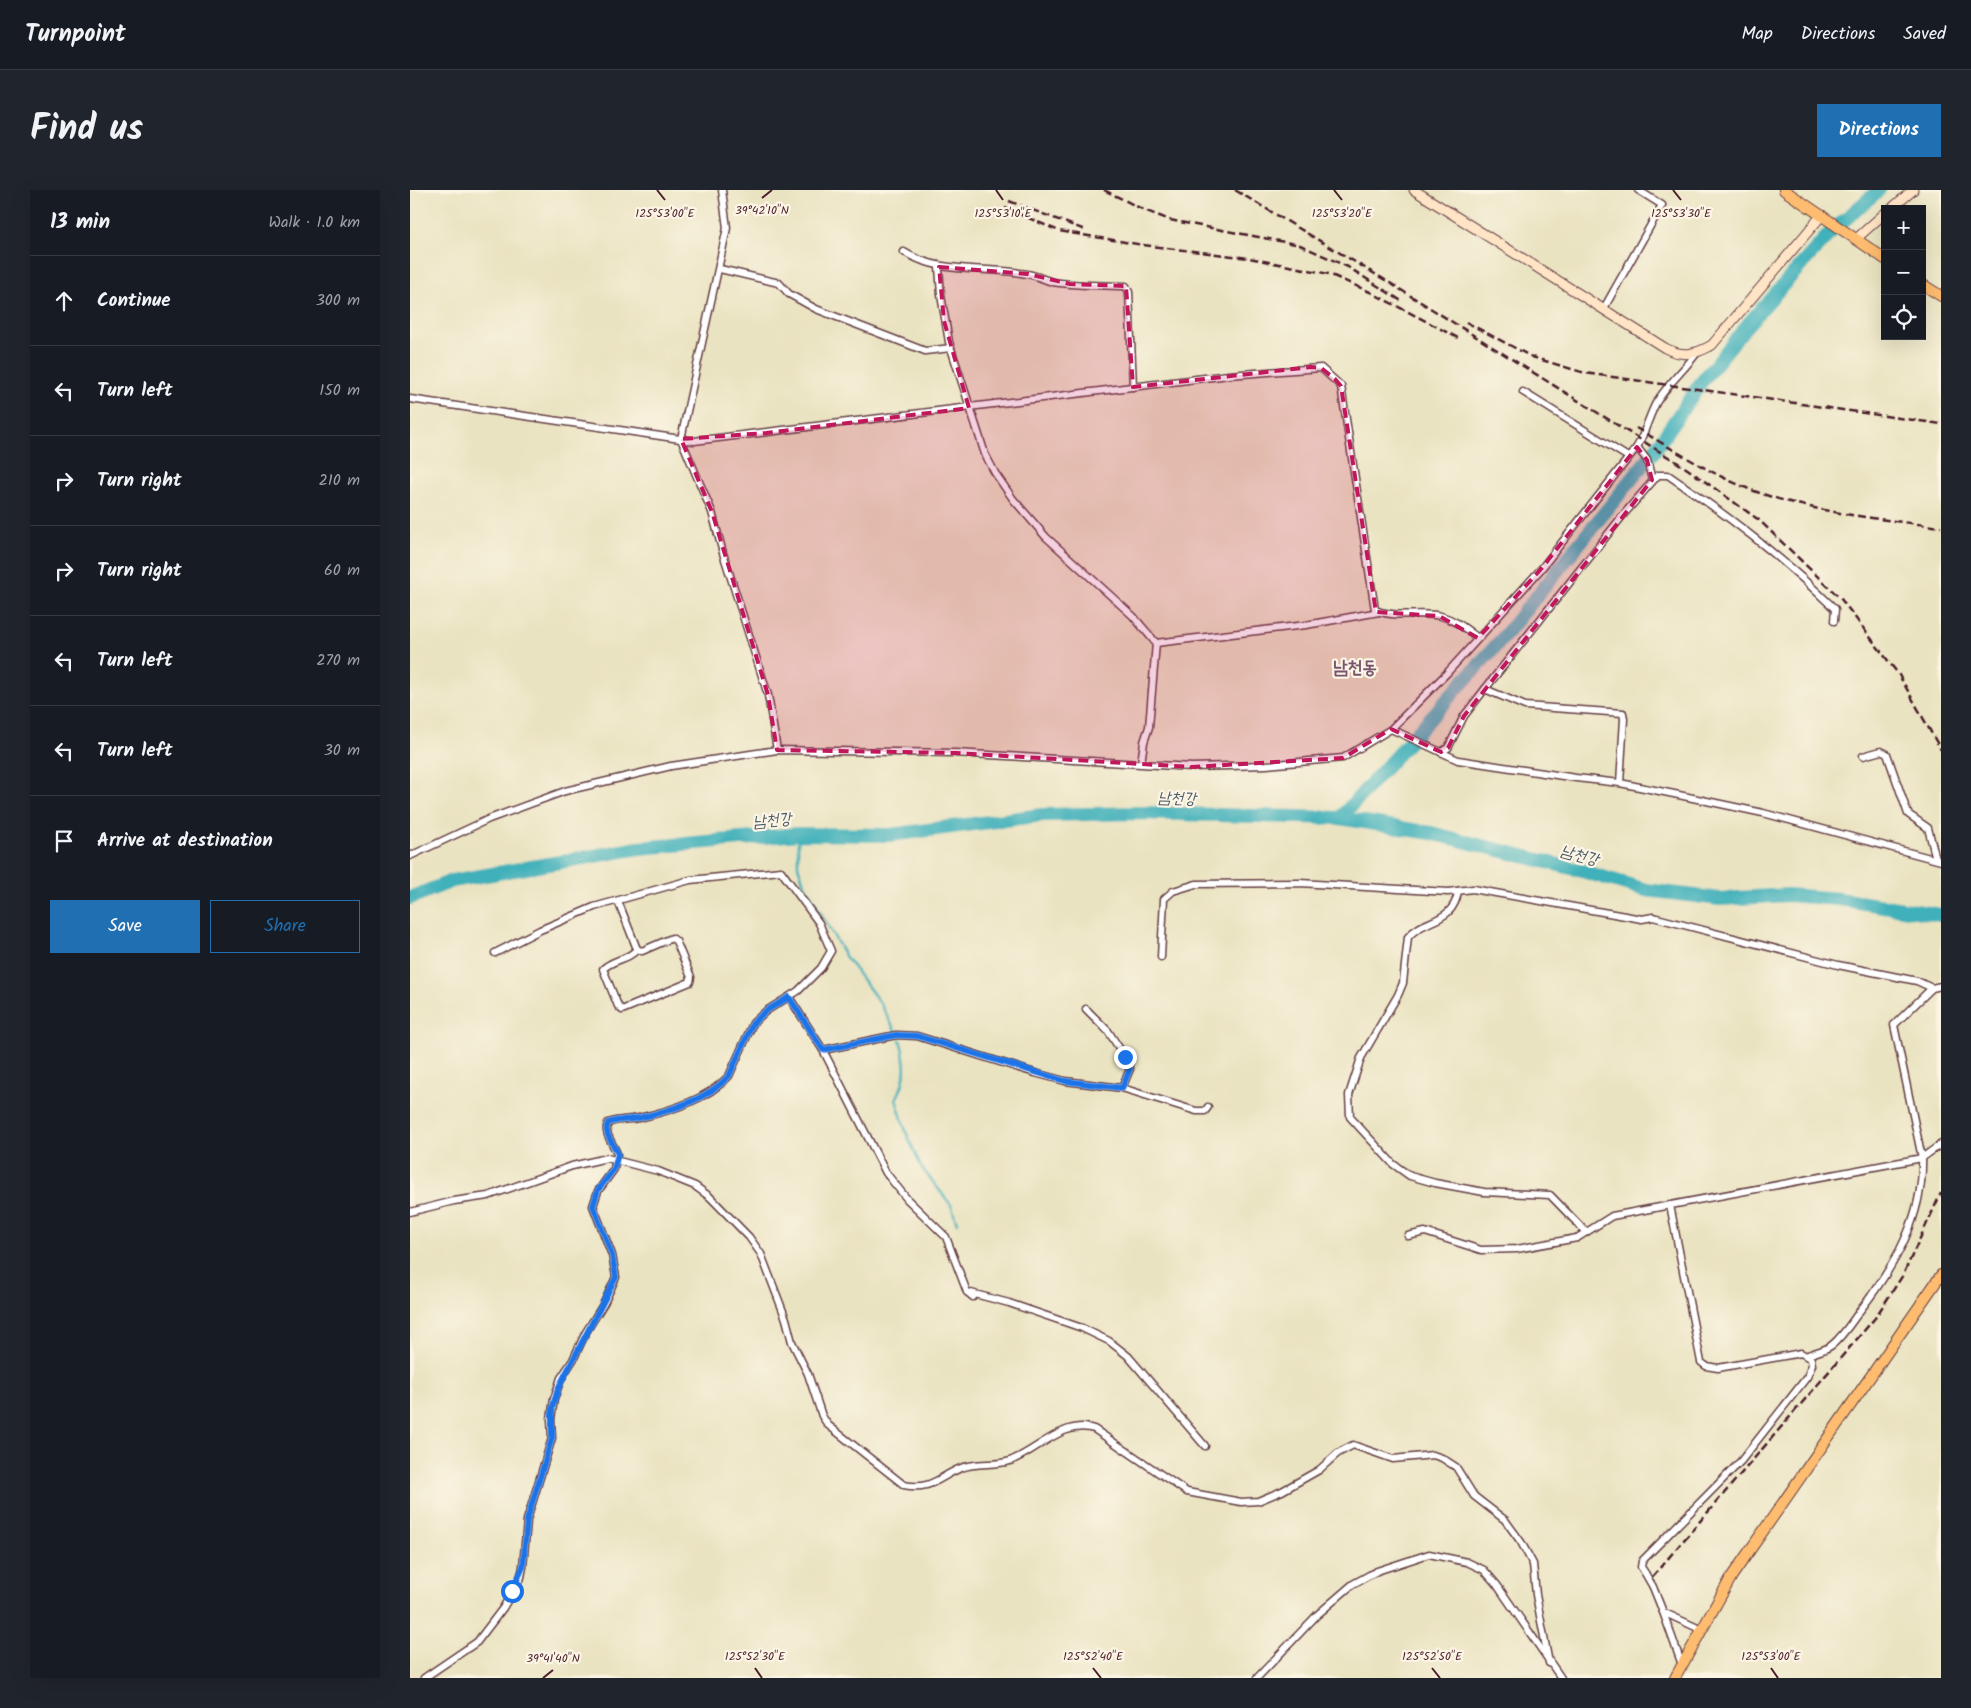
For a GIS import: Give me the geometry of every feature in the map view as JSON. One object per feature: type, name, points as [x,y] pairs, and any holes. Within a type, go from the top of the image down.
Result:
[{"type":"main road","points":[[1414,190],[1674,353],[1696,354],[1712,345],[1825,217]]},
{"type":"main road","points":[[1784,190],[1877,254]]},
{"type":"main road","points":[[1896,205],[1913,190]]},
{"type":"main road","points":[[1853,237],[1881,217]]},
{"type":"main road","points":[[1926,287],[1941,296]]},
{"type":"main road","points":[[1674,1678],[1732,1576],[1941,1275]]},
{"type":"street","points":[[722,190],[727,228],[720,269],[682,439],[712,512],[768,695],[777,750]]},
{"type":"street","points":[[1603,310],[1662,205],[1638,190]]},
{"type":"street","points":[[904,252],[914,258],[939,267],[1028,274],[1050,281],[1070,284],[1126,286],[1129,292],[1133,387]]},
{"type":"street","points":[[939,267],[944,320],[951,348],[985,454],[995,473],[1013,499],[1046,537],[1134,616],[1156,643],[1149,727],[1144,742],[1141,763]]},
{"type":"street","points":[[720,269],[780,283],[789,294],[816,309],[925,351],[951,348]]},
{"type":"street","points":[[410,856],[488,819],[565,791],[671,766],[777,750],[955,753],[1192,767],[1266,765],[1343,758],[1390,729],[1478,638],[1541,569],[1637,447],[1647,429],[1655,406],[1667,387],[1676,380],[1696,354]]},
{"type":"street","points":[[410,399],[694,441],[766,434],[1133,387],[1311,367],[1321,368],[1341,386],[1375,610],[1380,612]]},
{"type":"street","points":[[1523,392],[1628,457]]},
{"type":"street","points":[[1637,447],[1646,460],[1652,480]]},
{"type":"street","points":[[1441,752],[1448,748],[1464,716],[1485,689],[1652,480],[1658,475],[1668,475],[1736,522],[1794,568],[1835,609],[1834,621]]},
{"type":"street","points":[[1156,643],[1297,626],[1380,612],[1439,616],[1455,622],[1478,638]]},
{"type":"street","points":[[1485,689],[1525,706],[1623,713],[1620,783]]},
{"type":"street","points":[[1390,729],[1420,741],[1458,760],[1620,783],[1763,813],[1938,860]]},
{"type":"street","points":[[1863,756],[1881,750],[1887,754],[1902,803],[1908,814],[1928,828],[1938,860]]},
{"type":"street","points":[[424,1678],[476,1642],[503,1608],[520,1577],[523,1567],[527,1520],[552,1438],[552,1409],[561,1378],[604,1303],[616,1277],[612,1255],[593,1206],[593,1199],[610,1176],[618,1154],[606,1128],[608,1123],[694,1101],[724,1083],[753,1023],[766,1011],[789,997],[814,977],[831,951],[819,923],[781,872],[690,880],[594,907],[558,922],[495,953]]},
{"type":"street","points":[[1161,957],[1164,899],[1173,891],[1196,884],[1300,883],[1448,892],[1473,890],[1497,892],[1642,919],[1653,917],[1838,965],[1917,981],[1932,988]]},
{"type":"street","points":[[1458,891],[1455,902],[1444,916],[1435,922],[1417,928],[1408,937],[1402,983],[1398,995],[1362,1058],[1348,1095],[1350,1117],[1386,1158],[1405,1173],[1435,1183],[1484,1192],[1550,1195],[1586,1232]]},
{"type":"street","points":[[618,901],[637,949]]},
{"type":"street","points":[[672,938],[676,941],[691,977],[690,982],[622,1010],[618,1006],[603,969],[607,965],[633,954],[637,949],[642,951],[672,938]]},
{"type":"street","points":[[1670,1205],[1701,1362],[1706,1366],[1718,1368],[1801,1353],[1808,1355],[1833,1344],[1870,1298],[1892,1265],[1907,1236],[1916,1210],[1922,1177],[1922,1158],[1894,1026],[1932,988],[1941,986]]},
{"type":"street","points":[[789,997],[823,1050],[886,1173],[907,1200],[946,1238],[967,1292],[973,1298]]},
{"type":"street","points":[[1086,1009],[1108,1031],[1129,1063],[1130,1069],[1122,1088]]},
{"type":"street","points":[[823,1050],[896,1035],[917,1036],[1065,1081],[1122,1088],[1196,1111],[1205,1111],[1208,1107]]},
{"type":"street","points":[[1408,1236],[1425,1232],[1460,1245],[1496,1250],[1545,1245],[1577,1238],[1612,1216],[1922,1158],[1941,1144]]},
{"type":"street","points":[[410,1212],[462,1199],[488,1196],[590,1161],[608,1158],[658,1170],[695,1186],[710,1197],[749,1237],[765,1262],[786,1319],[792,1342],[808,1374],[822,1416],[832,1429],[904,1485],[914,1487],[931,1484],[967,1466],[1008,1462],[1062,1432],[1086,1428],[1094,1429],[1188,1492],[1241,1502],[1258,1501],[1282,1491],[1319,1470],[1338,1453],[1353,1445],[1393,1459],[1433,1455],[1442,1458],[1456,1467],[1474,1496],[1505,1520],[1533,1564],[1536,1595],[1549,1663]]},
{"type":"street","points":[[967,1292],[1001,1301],[1082,1328],[1109,1341],[1128,1356],[1205,1446]]},
{"type":"street","points":[[1682,1666],[1642,1561],[1726,1478],[1788,1402],[1812,1365],[1808,1355]]},
{"type":"street","points":[[1256,1678],[1317,1614],[1353,1584],[1377,1571],[1429,1554],[1467,1562],[1484,1570],[1497,1584],[1561,1678]]},
{"type":"street","points":[[1663,1612],[1702,1630]]},
{"type":"highlighted area","points":[[939,267],[1028,274],[1070,284],[1126,286],[1133,387],[1311,367],[1321,368],[1335,379],[1341,386],[1376,612],[1439,616],[1478,638],[1541,569],[1637,447],[1647,460],[1652,480],[1464,716],[1448,748],[1441,752],[1391,729],[1343,758],[1192,767],[955,753],[777,750],[768,695],[712,512],[681,439],[766,433],[969,408],[944,321]]},
{"type":"waterway","points":[[1340,818],[1502,639],[1652,454],[1700,384],[1748,324],[1831,232],[1879,190]]},
{"type":"waterway","name":"남천강","points":[[410,898],[452,881],[639,848],[798,834],[890,835],[1042,815],[1141,813],[1340,818],[1431,833],[1579,870],[1646,890],[1720,899],[1788,895],[1839,899],[1941,915]]},
{"type":"waterway","points":[[798,834],[798,866],[804,883],[845,956],[880,1003],[896,1032]]},
{"type":"waterway","points":[[900,1039],[905,1070],[903,1084],[896,1099],[906,1132],[921,1167],[951,1205],[957,1223]]},
{"type":"railway","points":[[1104,190],[1144,210],[1170,220],[1300,245],[1348,267],[1403,302]]},
{"type":"railway","points":[[1235,190],[1390,283],[1686,468],[1759,520],[1841,599],[1899,675],[1941,750]]},
{"type":"railway","points":[[1009,201],[1085,230]]},
{"type":"railway","points":[[1005,208],[1059,231],[1143,245],[1249,258],[1329,274],[1370,292],[1460,339]]},
{"type":"railway","points":[[1466,322],[1532,357],[1585,373],[1941,424]]},
{"type":"railway","points":[[1636,428],[1711,471],[1757,492],[1825,510],[1941,527]]},
{"type":"railway","points":[[1652,1577],[1875,1318],[1903,1275],[1941,1193]]},
{"type":"district","name":"남천동","points":[[1355,667]]},
{"type":"route","points":[[512,1591],[523,1567],[527,1520],[538,1480],[550,1448],[554,1399],[561,1378],[573,1360],[586,1332],[600,1311],[616,1277],[612,1255],[593,1206],[593,1199],[614,1169],[618,1154],[607,1135],[606,1128],[608,1123],[615,1120],[637,1118],[694,1101],[724,1083],[753,1023],[766,1011],[789,997],[823,1050],[896,1035],[917,1036],[1065,1081],[1089,1082],[1122,1088],[1130,1069],[1125,1057]]}]
